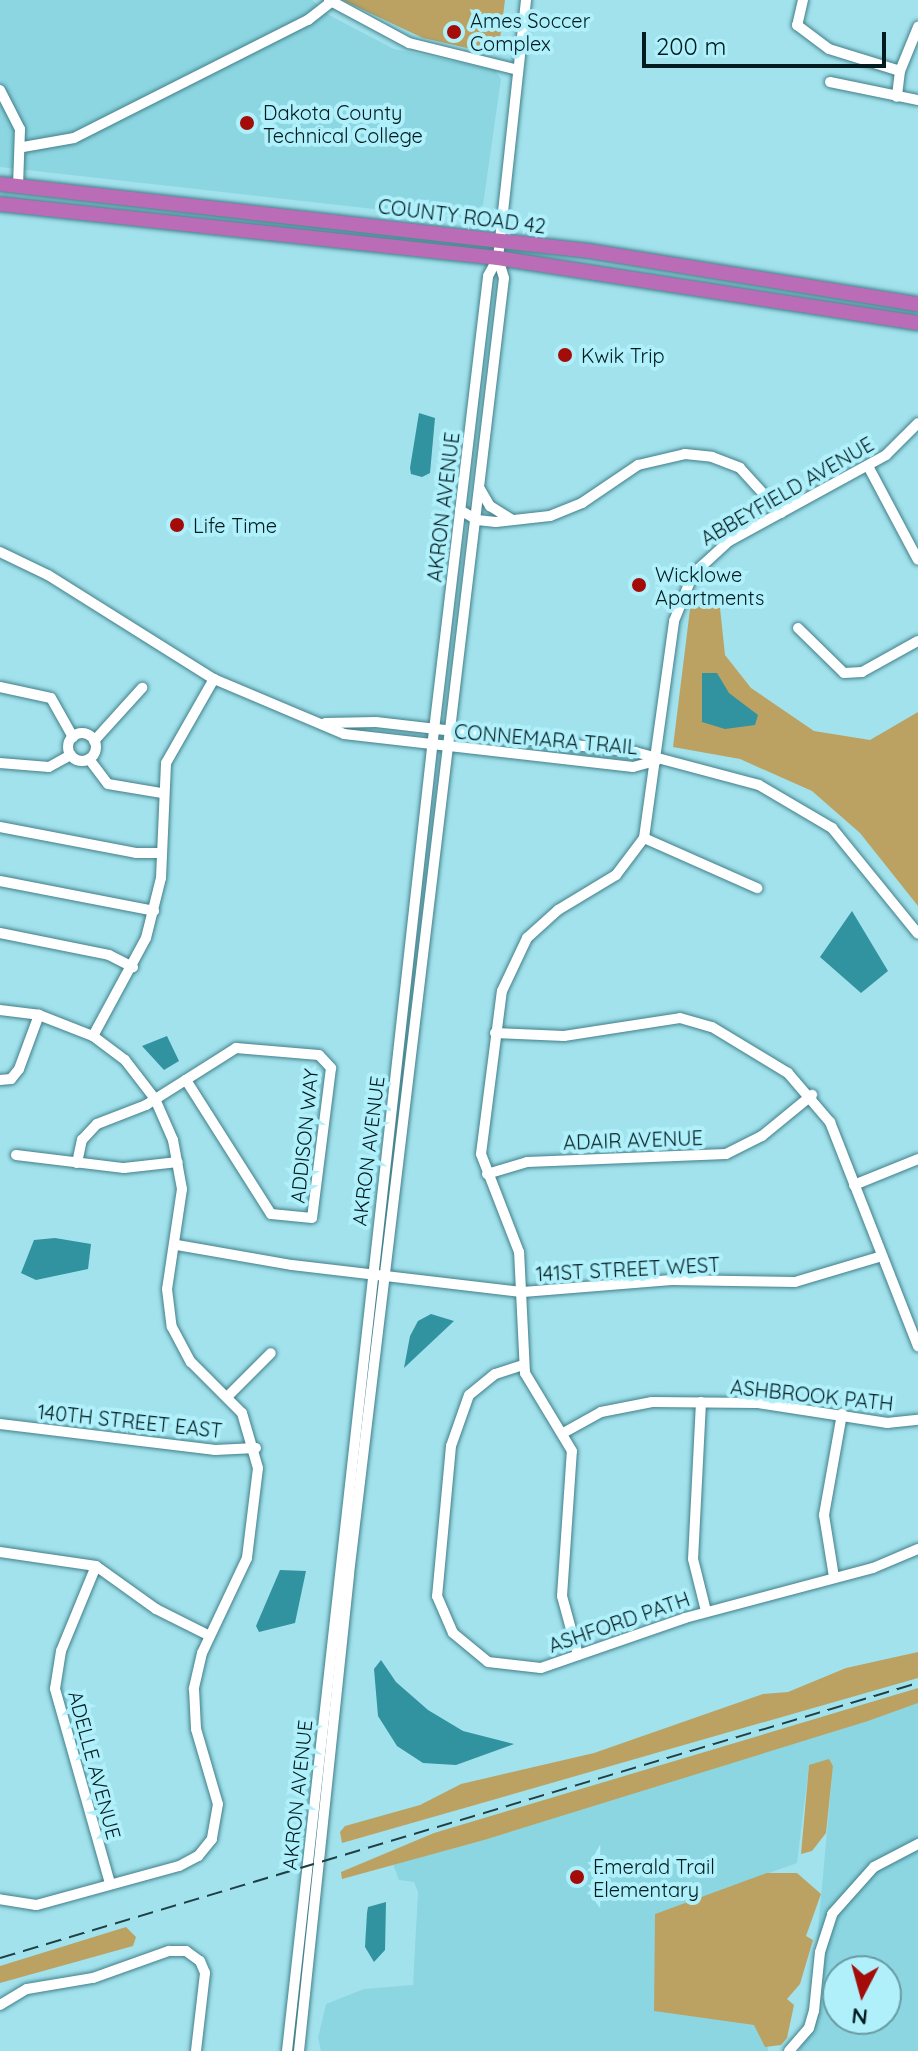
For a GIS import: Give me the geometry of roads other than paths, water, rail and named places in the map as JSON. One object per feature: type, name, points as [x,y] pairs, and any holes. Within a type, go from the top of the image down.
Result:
[{"type":"highway","name":"COUNTY ROAD 42","points":[[0,184],[500,241],[918,304]]},
{"type":"highway","points":[[0,193],[14,193],[18,186]]},
{"type":"highway","points":[[20,207],[31,198],[149,209],[196,206]]},
{"type":"highway","name":"COUNTY ROAD 42","points":[[0,204],[498,258],[918,323]]},
{"type":"street","name":"AKRON AVENUE","points":[[287,2051],[434,730],[488,276],[498,258],[526,0]]},
{"type":"street","points":[[803,0],[797,18],[801,30],[855,61],[900,71]]},
{"type":"street","points":[[23,147],[74,138],[308,20],[330,1],[409,43],[518,70]]},
{"type":"street","points":[[897,97],[900,71],[918,27]]},
{"type":"street","points":[[830,82],[918,100]]},
{"type":"street","points":[[0,90],[14,112],[23,147],[18,186]]},
{"type":"street","name":"AKRON AVENUE","points":[[299,2051],[386,1277],[453,731],[504,278],[498,258]]},
{"type":"street","name":"ABBEYFIELD AVENUE","points":[[578,1655],[562,1596],[574,1466],[565,1432],[539,1402],[523,1365],[523,1292],[519,1252],[487,1174],[481,1141],[495,1033],[508,972],[527,938],[558,910],[616,875],[644,838],[671,638],[684,588],[714,551],[868,466],[900,445],[918,423]]},
{"type":"street","points":[[460,510],[477,520],[512,520],[562,512],[638,465],[685,454],[712,457],[740,468],[781,513]]},
{"type":"street","points":[[868,466],[918,560]]},
{"type":"street","points":[[480,488],[490,506],[512,520]]},
{"type":"street","points":[[0,552],[48,575],[214,679],[272,708],[325,723]]},
{"type":"street","points":[[798,628],[844,673],[862,672],[918,641]]},
{"type":"street","points":[[93,1036],[133,967],[154,911],[162,853],[162,793],[177,738],[214,679]]},
{"type":"street","points":[[0,687],[51,698],[73,737],[71,755]]},
{"type":"street","points":[[89,759],[94,741],[142,688]]},
{"type":"street","name":"CONNEMARA TRAIL","points":[[325,723],[453,731],[635,752],[656,761],[759,785],[815,816],[847,844],[918,934]]},
{"type":"street","name":"CONNEMARA TRAIL","points":[[325,723],[344,734],[450,749],[633,767],[656,761]]},
{"type":"street","points":[[73,737],[85,734],[94,741]]},
{"type":"street","points":[[0,763],[49,767],[71,755],[89,759],[108,784],[162,793]]},
{"type":"street","points":[[0,827],[136,853],[162,853]]},
{"type":"street","points":[[644,838],[757,888]]},
{"type":"street","points":[[0,881],[154,911]]},
{"type":"street","points":[[0,933],[109,955],[133,967]]},
{"type":"street","points":[[0,1010],[39,1015],[93,1036],[125,1060],[155,1099],[178,1162],[182,1201],[177,1245],[167,1289],[172,1327],[195,1367],[229,1395],[246,1419],[256,1448],[249,1550],[197,1670],[193,1709],[218,1804],[215,1832],[203,1851],[185,1863],[36,1905],[0,1899]]},
{"type":"street","points":[[0,1080],[11,1079],[19,1069],[39,1015]]},
{"type":"street","points":[[495,1033],[564,1036],[680,1018],[724,1034],[788,1073],[812,1095],[830,1122],[918,1346]]},
{"type":"street","name":"ADDISON WAY","points":[[77,1163],[82,1140],[97,1124],[155,1099],[186,1080],[244,1046],[326,1057],[331,1068],[312,1218],[271,1214],[186,1080]]},
{"type":"street","name":"ADAIR AVENUE","points":[[487,1174],[527,1162],[726,1154],[762,1136],[812,1095]]},
{"type":"street","points":[[16,1155],[137,1169],[178,1162]]},
{"type":"street","points":[[854,1185],[918,1159]]},
{"type":"street","name":"141ST STREET WEST","points":[[177,1245],[386,1277],[523,1292],[672,1280],[795,1282],[882,1256]]},
{"type":"street","points":[[229,1395],[271,1353]]},
{"type":"street","name":"ASHFORD PATH","points":[[523,1365],[481,1383],[460,1408],[451,1446],[437,1596],[453,1633],[488,1662],[527,1669],[578,1655],[706,1611],[834,1577],[918,1549]]},
{"type":"street","points":[[701,1402],[693,1559],[706,1611]]},
{"type":"street","name":"ASHBROOK PATH","points":[[565,1432],[626,1405],[701,1402],[842,1414],[887,1423],[918,1420]]},
{"type":"street","points":[[834,1577],[826,1545],[825,1499],[842,1414]]},
{"type":"street","name":"140TH STREET EAST","points":[[0,1424],[215,1450],[256,1448]]},
{"type":"street","points":[[0,1552],[96,1566],[156,1609],[210,1636]]},
{"type":"street","name":"ADELLE AVENUE","points":[[96,1566],[61,1651],[55,1689],[110,1883]]},
{"type":"street","points":[[789,2051],[809,2028],[814,2011],[820,1952],[832,1914],[874,1867],[918,1844]]},
{"type":"street","points":[[0,2005],[27,1989],[108,1975],[182,1950],[197,1957],[205,1973],[196,2051]]},
{"type":"railway","points":[[0,1958],[918,1683]]},
{"type":"place","name":"Ames Soccer Complex","points":[[454,32]]},
{"type":"place","name":"Dakota County Technical College","points":[[247,123]]},
{"type":"place","name":"Kwik Trip","points":[[565,355]]},
{"type":"place","name":"Life Time","points":[[177,525]]},
{"type":"place","name":"Wicklowe Apartments","points":[[639,585]]},
{"type":"place","name":"Emerald Trail Elementary","points":[[577,1877]]}]
